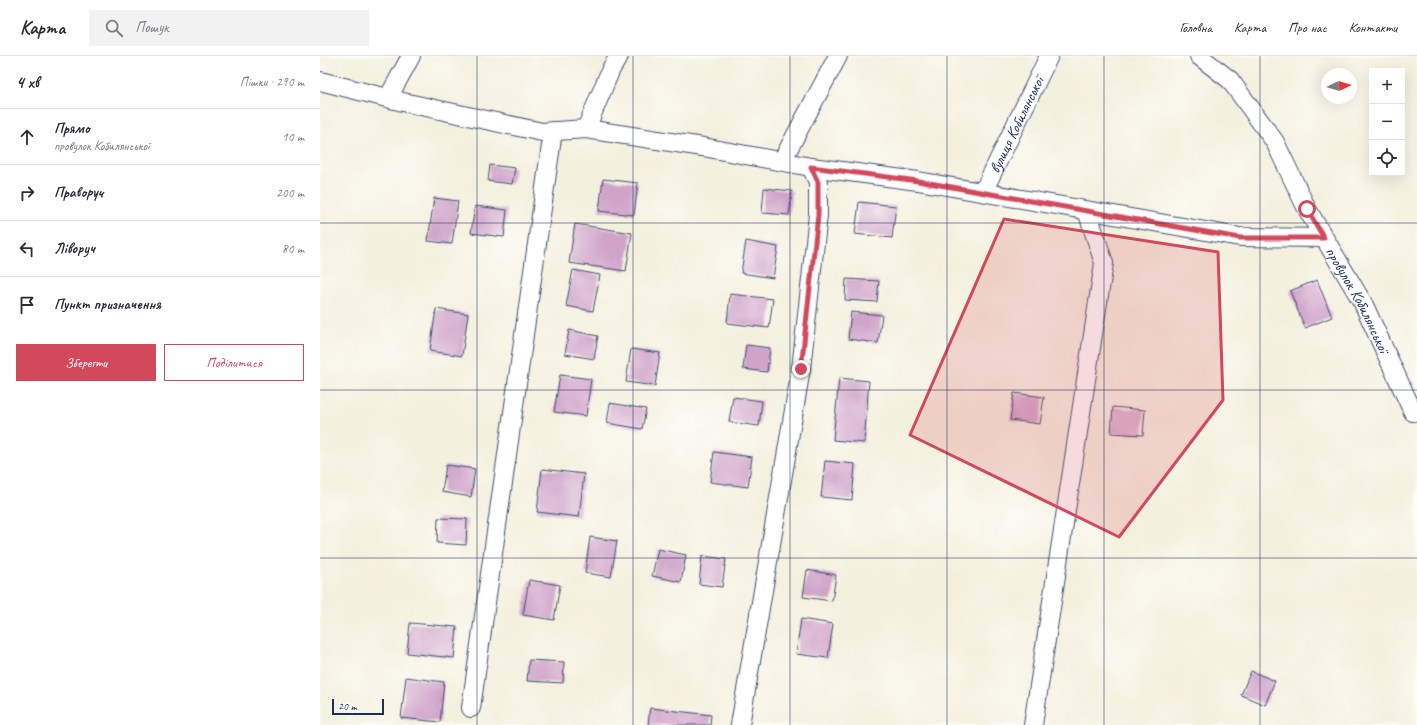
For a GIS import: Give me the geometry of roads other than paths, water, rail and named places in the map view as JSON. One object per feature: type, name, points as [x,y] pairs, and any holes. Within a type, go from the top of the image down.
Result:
[{"type":"street","points":[[388,98],[411,56]]},
{"type":"street","points":[[586,129],[611,69],[619,56]]},
{"type":"street","points":[[782,161],[838,56]]},
{"type":"street","name":"вулиця Кобилянської","points":[[982,192],[1049,56]]},
{"type":"street","name":"провулок Кобилянської","points":[[1199,56],[1230,80],[1275,142],[1307,209],[1363,304],[1413,412]]},
{"type":"street","points":[[320,82],[542,132],[586,129],[703,147],[811,167],[918,181],[1240,238],[1324,238]]},
{"type":"street","points":[[471,708],[553,131]]},
{"type":"street","points":[[740,725],[801,369],[818,215],[818,182],[811,167]]},
{"type":"street","points":[[1033,725],[1104,263],[1087,211]]}]
